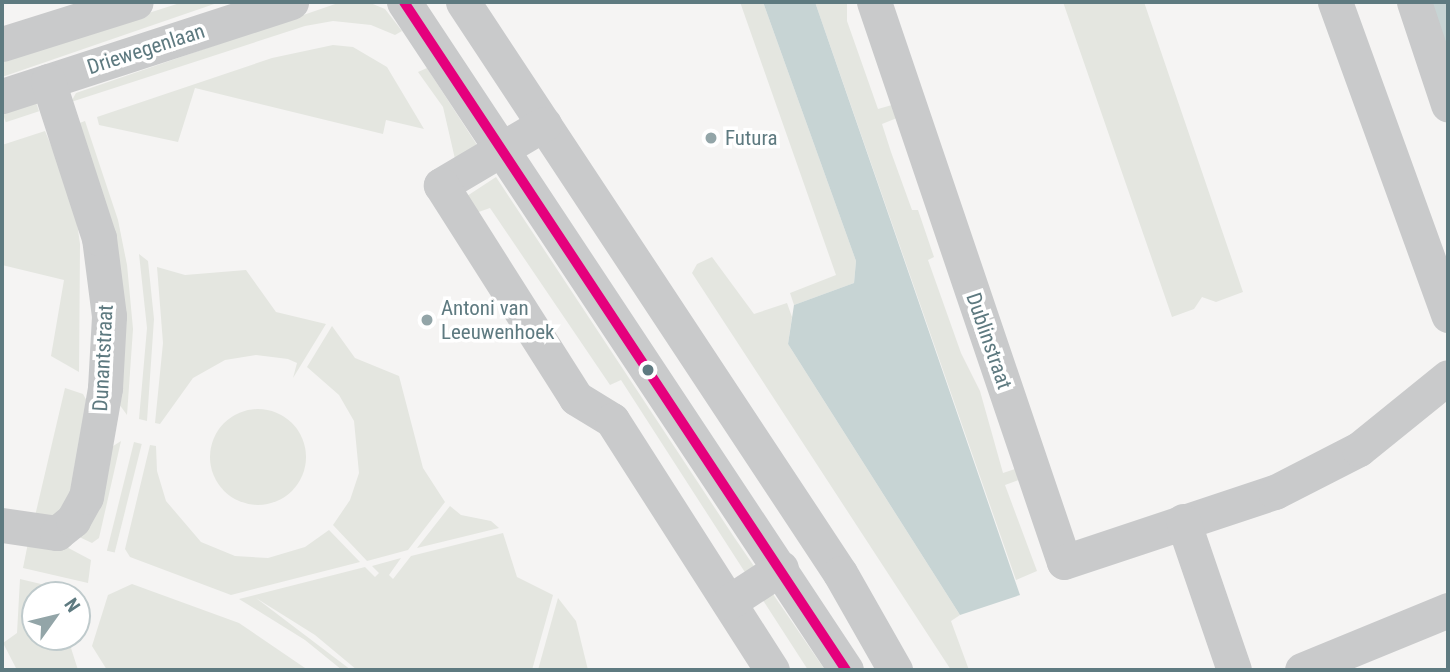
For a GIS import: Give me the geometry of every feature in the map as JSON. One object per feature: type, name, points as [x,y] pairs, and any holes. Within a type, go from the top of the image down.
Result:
[{"type":"street","points":[[2,44],[136,2]]},
{"type":"street","name":"Driewegenlaan","points":[[2,96],[291,2]]},
{"type":"street","points":[[404,2],[846,670]]},
{"type":"street","points":[[463,2],[840,573],[895,670]]},
{"type":"street","name":"Dublinstraat","points":[[874,2],[1064,562],[1275,492],[1359,449],[1448,377]]},
{"type":"street","points":[[1335,2],[1448,315]]},
{"type":"street","points":[[1414,2],[1448,104]]},
{"type":"street","name":"Dunantstraat","points":[[2,524],[57,533],[73,520],[86,497],[105,388],[109,316],[99,238],[48,81]]},
{"type":"street","points":[[544,124],[441,185],[576,398],[612,420],[772,670]]},
{"type":"street","points":[[1183,522],[1234,670]]},
{"type":"street","points":[[729,602],[781,568]]},
{"type":"street","points":[[1302,670],[1448,610]]},
{"type":"shaded area","points":[[183,2],[220,2],[2,77],[2,60]]},
{"type":"shaded area","points":[[341,2],[368,2],[385,9],[402,31],[395,35],[371,25],[333,21],[305,26],[71,102],[76,93]]},
{"type":"shaded area","points":[[740,2],[763,2],[856,261],[854,283],[794,305],[790,293],[836,275]]},
{"type":"shaded area","points":[[763,2],[815,2],[1020,595],[960,615],[788,344],[794,305],[854,283],[856,261]]},
{"type":"shaded area","points":[[815,2],[847,2],[847,21],[878,109],[892,105],[897,118],[882,124],[912,210],[918,210],[934,257],[928,260],[961,353],[980,391],[1003,473],[1018,468],[1021,479],[1005,485],[1037,571],[1016,580]]},
{"type":"shaded area","points":[[1063,2],[1144,2],[1243,292],[1216,302],[1202,297],[1194,309],[1172,317]]},
{"type":"shaded area","points":[[1429,2],[1448,2],[1448,51]]},
{"type":"shaded area","points":[[333,45],[353,47],[387,67],[424,129],[386,120],[383,134],[195,88],[178,142],[99,125],[97,117],[272,58]]},
{"type":"shaded area","points":[[427,68],[477,145],[455,159],[443,107],[418,72]]},
{"type":"shaded area","points":[[35,99],[39,111],[6,122],[2,110]]},
{"type":"shaded area","points":[[85,121],[118,220],[127,265],[133,329],[127,415],[119,404],[74,125]]},
{"type":"shaded area","points":[[45,131],[74,200],[80,244],[79,372],[51,356],[64,280],[2,265],[2,145]]},
{"type":"shaded area","points":[[496,177],[825,670],[808,670],[621,380],[610,385],[490,208],[473,214],[464,198]]},
{"type":"shaded area","points":[[139,254],[148,261],[154,319],[147,421],[139,419],[147,328]]},
{"type":"shaded area","points":[[712,257],[754,314],[787,303],[792,317],[788,344],[960,615],[951,621],[969,670],[951,670],[692,273],[697,264]]},
{"type":"shaded area","points":[[157,267],[185,275],[246,270],[276,312],[326,324],[293,378],[297,363],[288,359],[256,355],[225,360],[193,378],[160,424],[155,423],[163,343]]},
{"type":"shaded area","points":[[332,326],[355,358],[399,376],[423,468],[445,502],[408,550],[367,561],[333,525],[350,500],[359,473],[354,421],[339,395],[307,367]]},
{"type":"shaded area","points":[[65,388],[83,394],[89,405],[67,505],[59,515],[35,516]]},
{"type":"shaded area","points":[[258,409],[276,413],[292,423],[302,439],[306,457],[302,475],[292,491],[276,501],[258,505],[240,501],[224,491],[214,475],[210,457],[214,439],[224,423],[240,413]]},
{"type":"shaded area","points":[[121,441],[99,538],[92,543],[75,535],[110,448]]},
{"type":"shaded area","points":[[134,442],[142,444],[115,553],[107,551]]},
{"type":"shaded area","points":[[150,445],[156,446],[157,471],[166,501],[201,542],[235,556],[268,558],[305,547],[329,530],[360,562],[231,595],[130,557],[125,549]]},
{"type":"shaded area","points":[[450,506],[461,515],[491,521],[499,528],[417,548]]},
{"type":"shaded area","points":[[503,533],[517,577],[553,595],[532,670],[357,670],[315,635],[256,598],[351,670],[342,670],[305,640],[239,599],[365,567],[375,577],[379,573],[372,566],[401,558],[389,575],[393,579],[411,556]]},
{"type":"shaded area","points":[[28,543],[59,543],[91,560],[88,581],[23,568]]},
{"type":"shaded area","points":[[20,579],[28,581],[21,581],[21,651],[72,651],[78,670],[17,670],[3,643],[17,633]]},
{"type":"shaded area","points":[[132,584],[239,623],[308,670],[107,670],[92,646],[108,595]]},
{"type":"shaded area","points":[[558,598],[576,621],[588,670],[538,670]]},
{"type":"transit line","points":[[404,2],[846,670]]},
{"type":"place","name":"Futura","points":[[711,138]]},
{"type":"place","name":"Antoni van Leeuwenhoek","points":[[427,320]]}]
